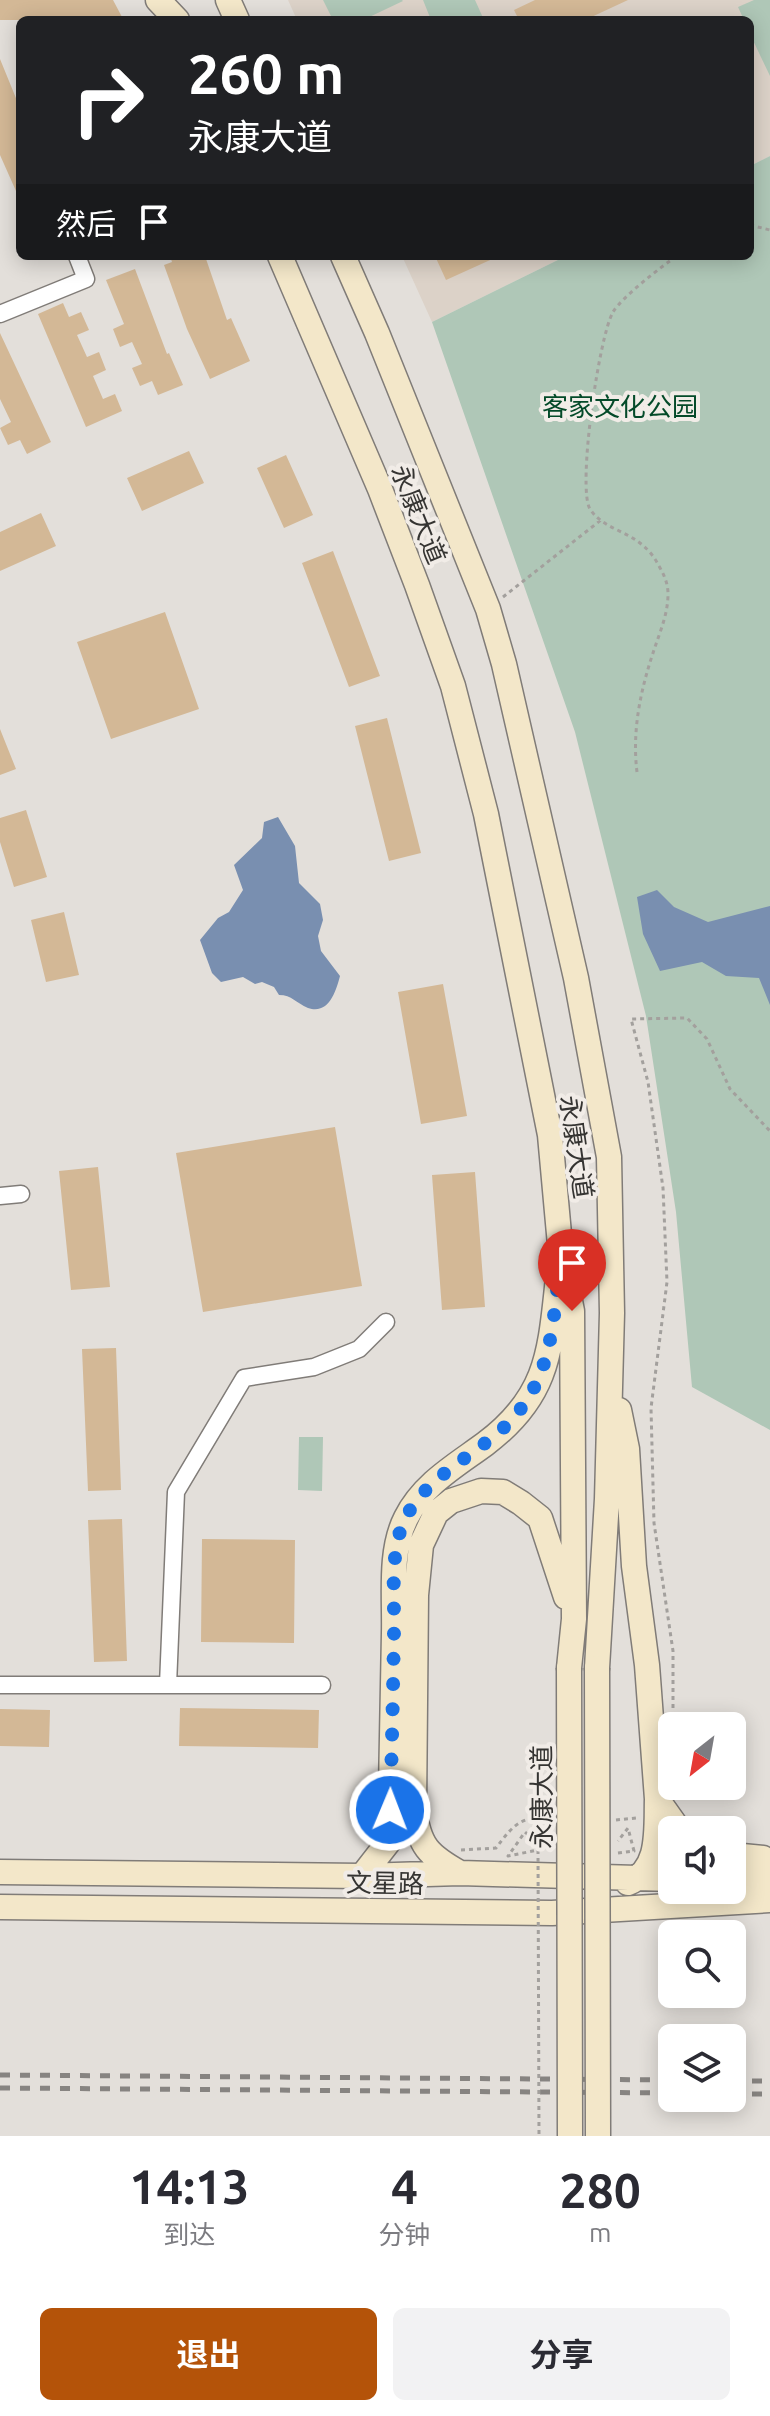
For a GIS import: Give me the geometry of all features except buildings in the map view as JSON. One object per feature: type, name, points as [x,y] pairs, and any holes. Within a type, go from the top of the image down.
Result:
[{"type":"street","points":[[158,0],[175,16]]},
{"type":"street","points":[[0,314],[86,279],[79,260]]},
{"type":"street","name":"永康大道","points":[[282,260],[380,489],[453,686],[486,814],[550,1135],[561,1256],[572,1311],[573,1350],[574,1619],[569,1668],[570,2136]]},
{"type":"street","name":"永康大道","points":[[345,260],[488,609],[504,664],[576,978],[609,1157],[612,1313],[607,1499],[597,1668],[598,2136]]},
{"type":"street","points":[[0,1196],[21,1194]]},
{"type":"street","points":[[362,1876],[390,1840],[396,1566],[405,1519],[419,1498],[441,1475],[507,1426],[539,1380],[550,1352],[561,1256]]},
{"type":"street","points":[[168,1685],[176,1492],[244,1378],[314,1367],[359,1349],[386,1322]]},
{"type":"street","points":[[552,1913],[638,1879],[655,1851],[657,1799],[647,1665],[634,1566],[627,1449],[610,1369]]},
{"type":"street","points":[[460,1873],[425,1849],[417,1831],[414,1809],[416,1595],[421,1545],[436,1513],[451,1501],[481,1491],[503,1492],[521,1503],[540,1518],[574,1619]]},
{"type":"street","points":[[0,1685],[322,1685]]},
{"type":"street","points":[[657,1799],[669,1816]]},
{"type":"street","points":[[746,1856],[770,1862]]},
{"type":"street","name":"文星路","points":[[0,1872],[362,1876],[460,1873],[658,1879]]},
{"type":"street","points":[[746,1880],[770,1881]]},
{"type":"street","name":"文星路","points":[[0,1907],[552,1913],[770,1900]]},
{"type":"path","points":[[637,772],[634,745],[636,722],[652,653],[661,631],[668,596],[666,578],[652,552],[637,538],[601,520],[589,508],[585,493],[601,348],[614,311],[672,260]]},
{"type":"path","points":[[488,609],[601,520]]},
{"type":"path","points":[[673,1712],[673,1651],[654,1523],[651,1422],[667,1282],[663,1188],[648,1082],[631,1019],[687,1018],[707,1039],[730,1089],[770,1131]]},
{"type":"path","points":[[534,1840],[525,1832],[508,1856],[538,1850],[539,2136]]},
{"type":"shaded area","points":[[288,0],[770,0],[770,156],[754,164],[754,16],[295,16]]},
{"type":"shaded area","points":[[404,260],[558,260],[432,322]]},
{"type":"green space","points":[[323,0],[403,1],[371,16],[331,16]]},
{"type":"green space","points":[[423,0],[475,0],[482,16],[429,16]]},
{"type":"green space","points":[[754,0],[770,0],[770,76],[754,42],[754,16],[742,16],[738,7]]},
{"type":"green space","name":"客家文化公园","points":[[770,156],[770,1430],[692,1387],[676,1212],[646,1016],[575,732],[432,322],[558,260],[754,260],[754,164]]},
{"type":"green space","points":[[299,1437],[323,1437],[322,1491],[298,1490]]},
{"type":"water","points":[[278,817],[295,846],[299,883],[320,904],[323,920],[318,936],[321,951],[340,976],[330,1000],[321,1008],[308,1008],[279,995],[274,987],[262,982],[255,984],[243,977],[221,982],[212,973],[200,940],[218,918],[229,912],[243,890],[234,865],[262,838],[264,822]]},
{"type":"water","points":[[657,890],[674,907],[708,922],[770,906],[770,1005],[759,978],[726,976],[702,962],[660,971],[643,934],[637,897]]},
{"type":"railway","points":[[0,2075],[658,2080]]},
{"type":"railway","points":[[746,2081],[770,2081]]},
{"type":"railway","points":[[0,2088],[658,2093]]},
{"type":"railway","points":[[746,2094],[770,2094]]},
{"type":"route","points":[[390,1810],[396,1566],[405,1519],[419,1498],[441,1475],[507,1426],[526,1402],[550,1352],[561,1256],[572,1311]]}]
